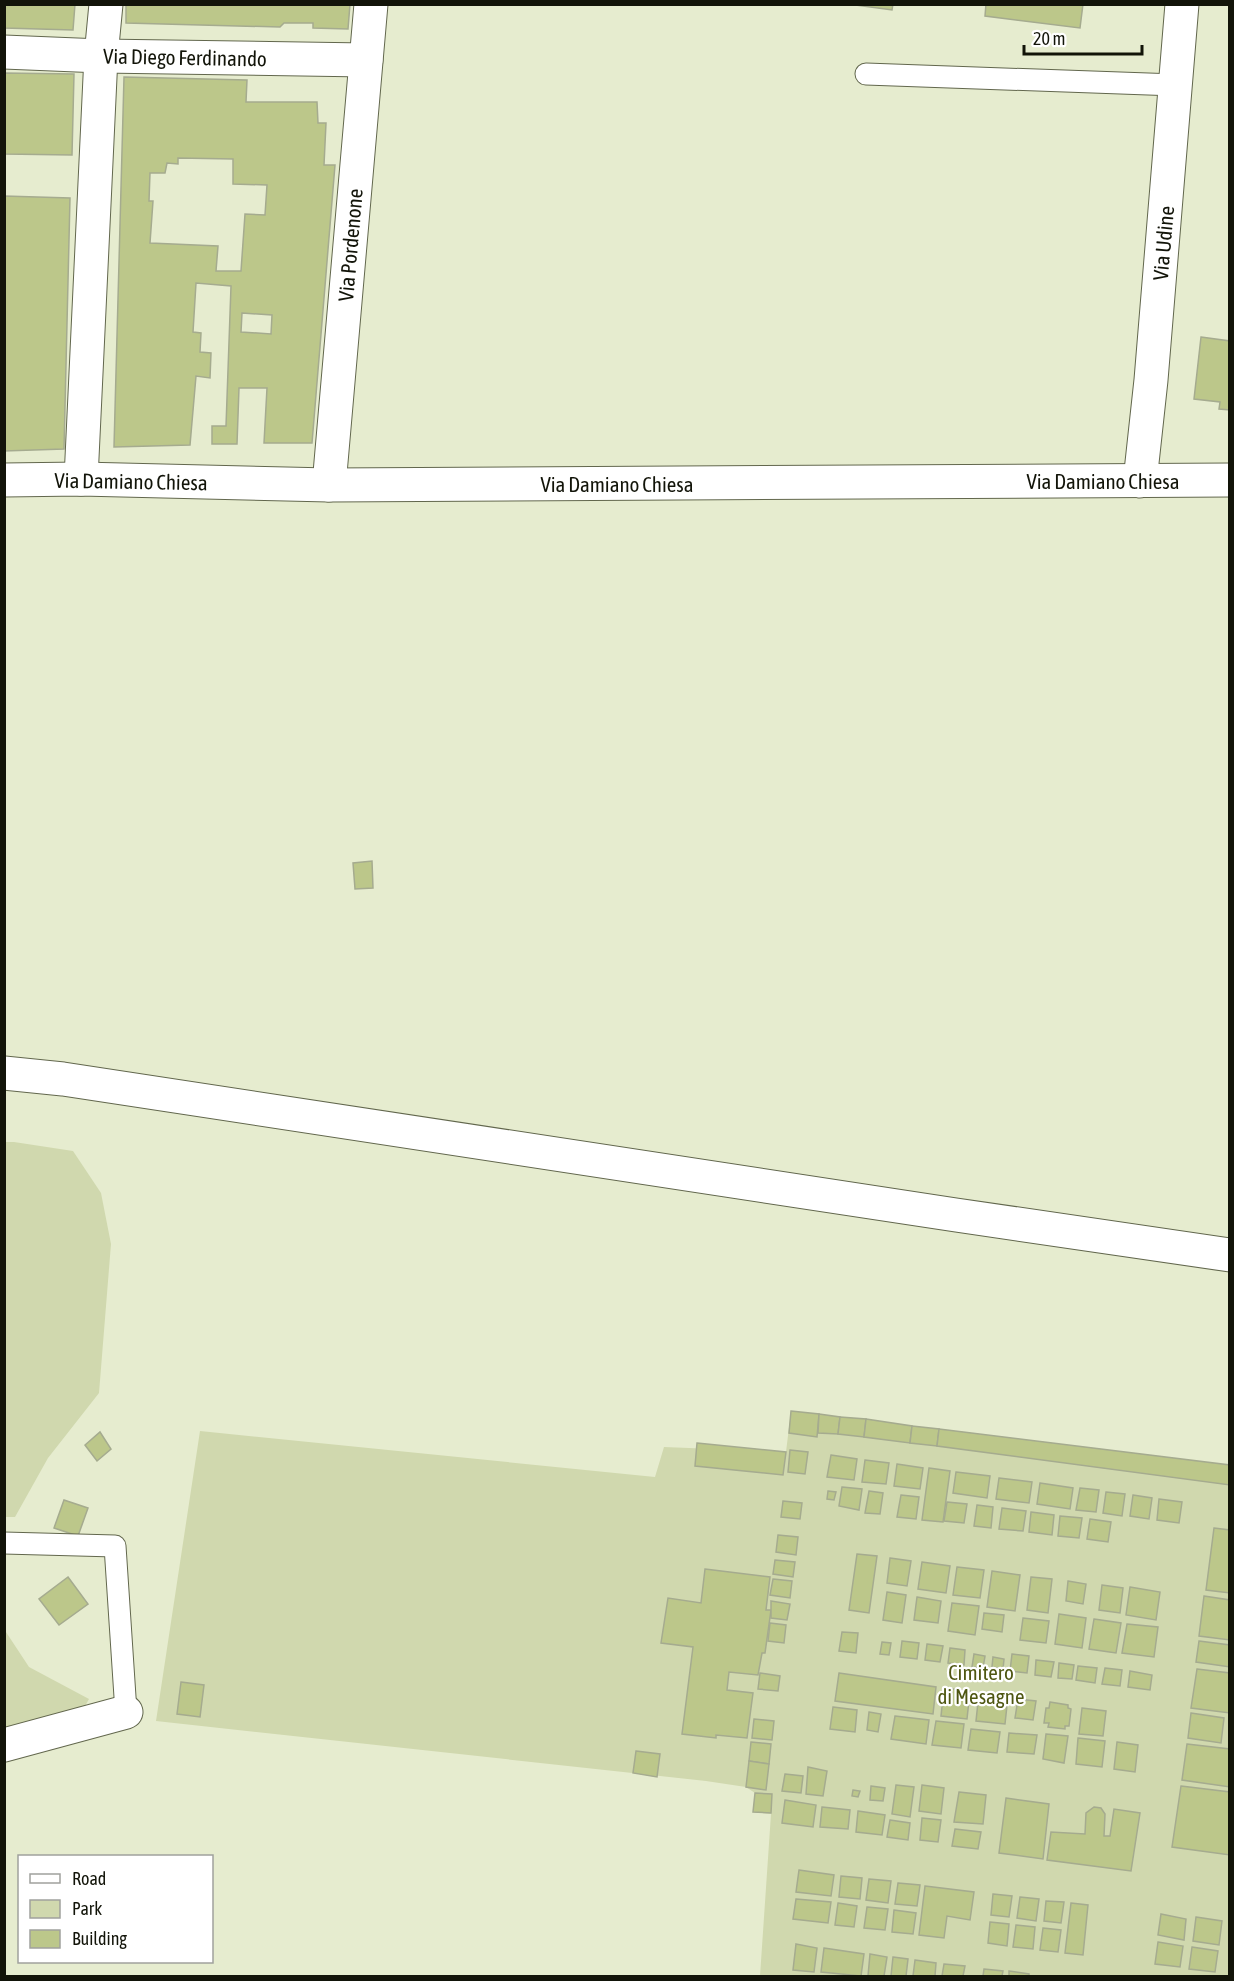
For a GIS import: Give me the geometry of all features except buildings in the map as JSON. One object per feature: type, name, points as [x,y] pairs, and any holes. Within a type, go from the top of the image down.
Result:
[{"type":"street","points":[[81,479],[101,56],[106,4]]},
{"type":"street","name":"Via Pordenone","points":[[329,485],[371,4]]},
{"type":"street","name":"Via Udine","points":[[1140,481],[1151,380],[1182,4]]},
{"type":"street","name":"Via Diego Ferdinando","points":[[4,52],[101,56],[366,60]]},
{"type":"street","name":"Via Damiano Chiesa","points":[[4,480],[81,479],[329,485],[1230,480]]},
{"type":"street","points":[[4,1073],[63,1079],[1230,1255]]},
{"type":"street","points":[[4,1745],[126,1713]]},
{"type":"lane","points":[[866,74],[1176,85]]},
{"type":"lane","points":[[4,1543],[115,1546],[126,1713]]},
{"type":"green space","points":[[5,1142],[73,1151],[101,1193],[111,1244],[99,1393],[48,1458],[15,1517],[4,1517]]},
{"type":"green space","name":"Cimitero di Mesagne","points":[[791,1411],[1229,1466],[1229,1976],[760,1976],[771,1814],[753,1812],[755,1793],[746,1787],[156,1721],[200,1431],[655,1477],[664,1447],[786,1452]]},
{"type":"green space","points":[[4,1629],[29,1667],[89,1699],[85,1706],[5,1733]]}]
